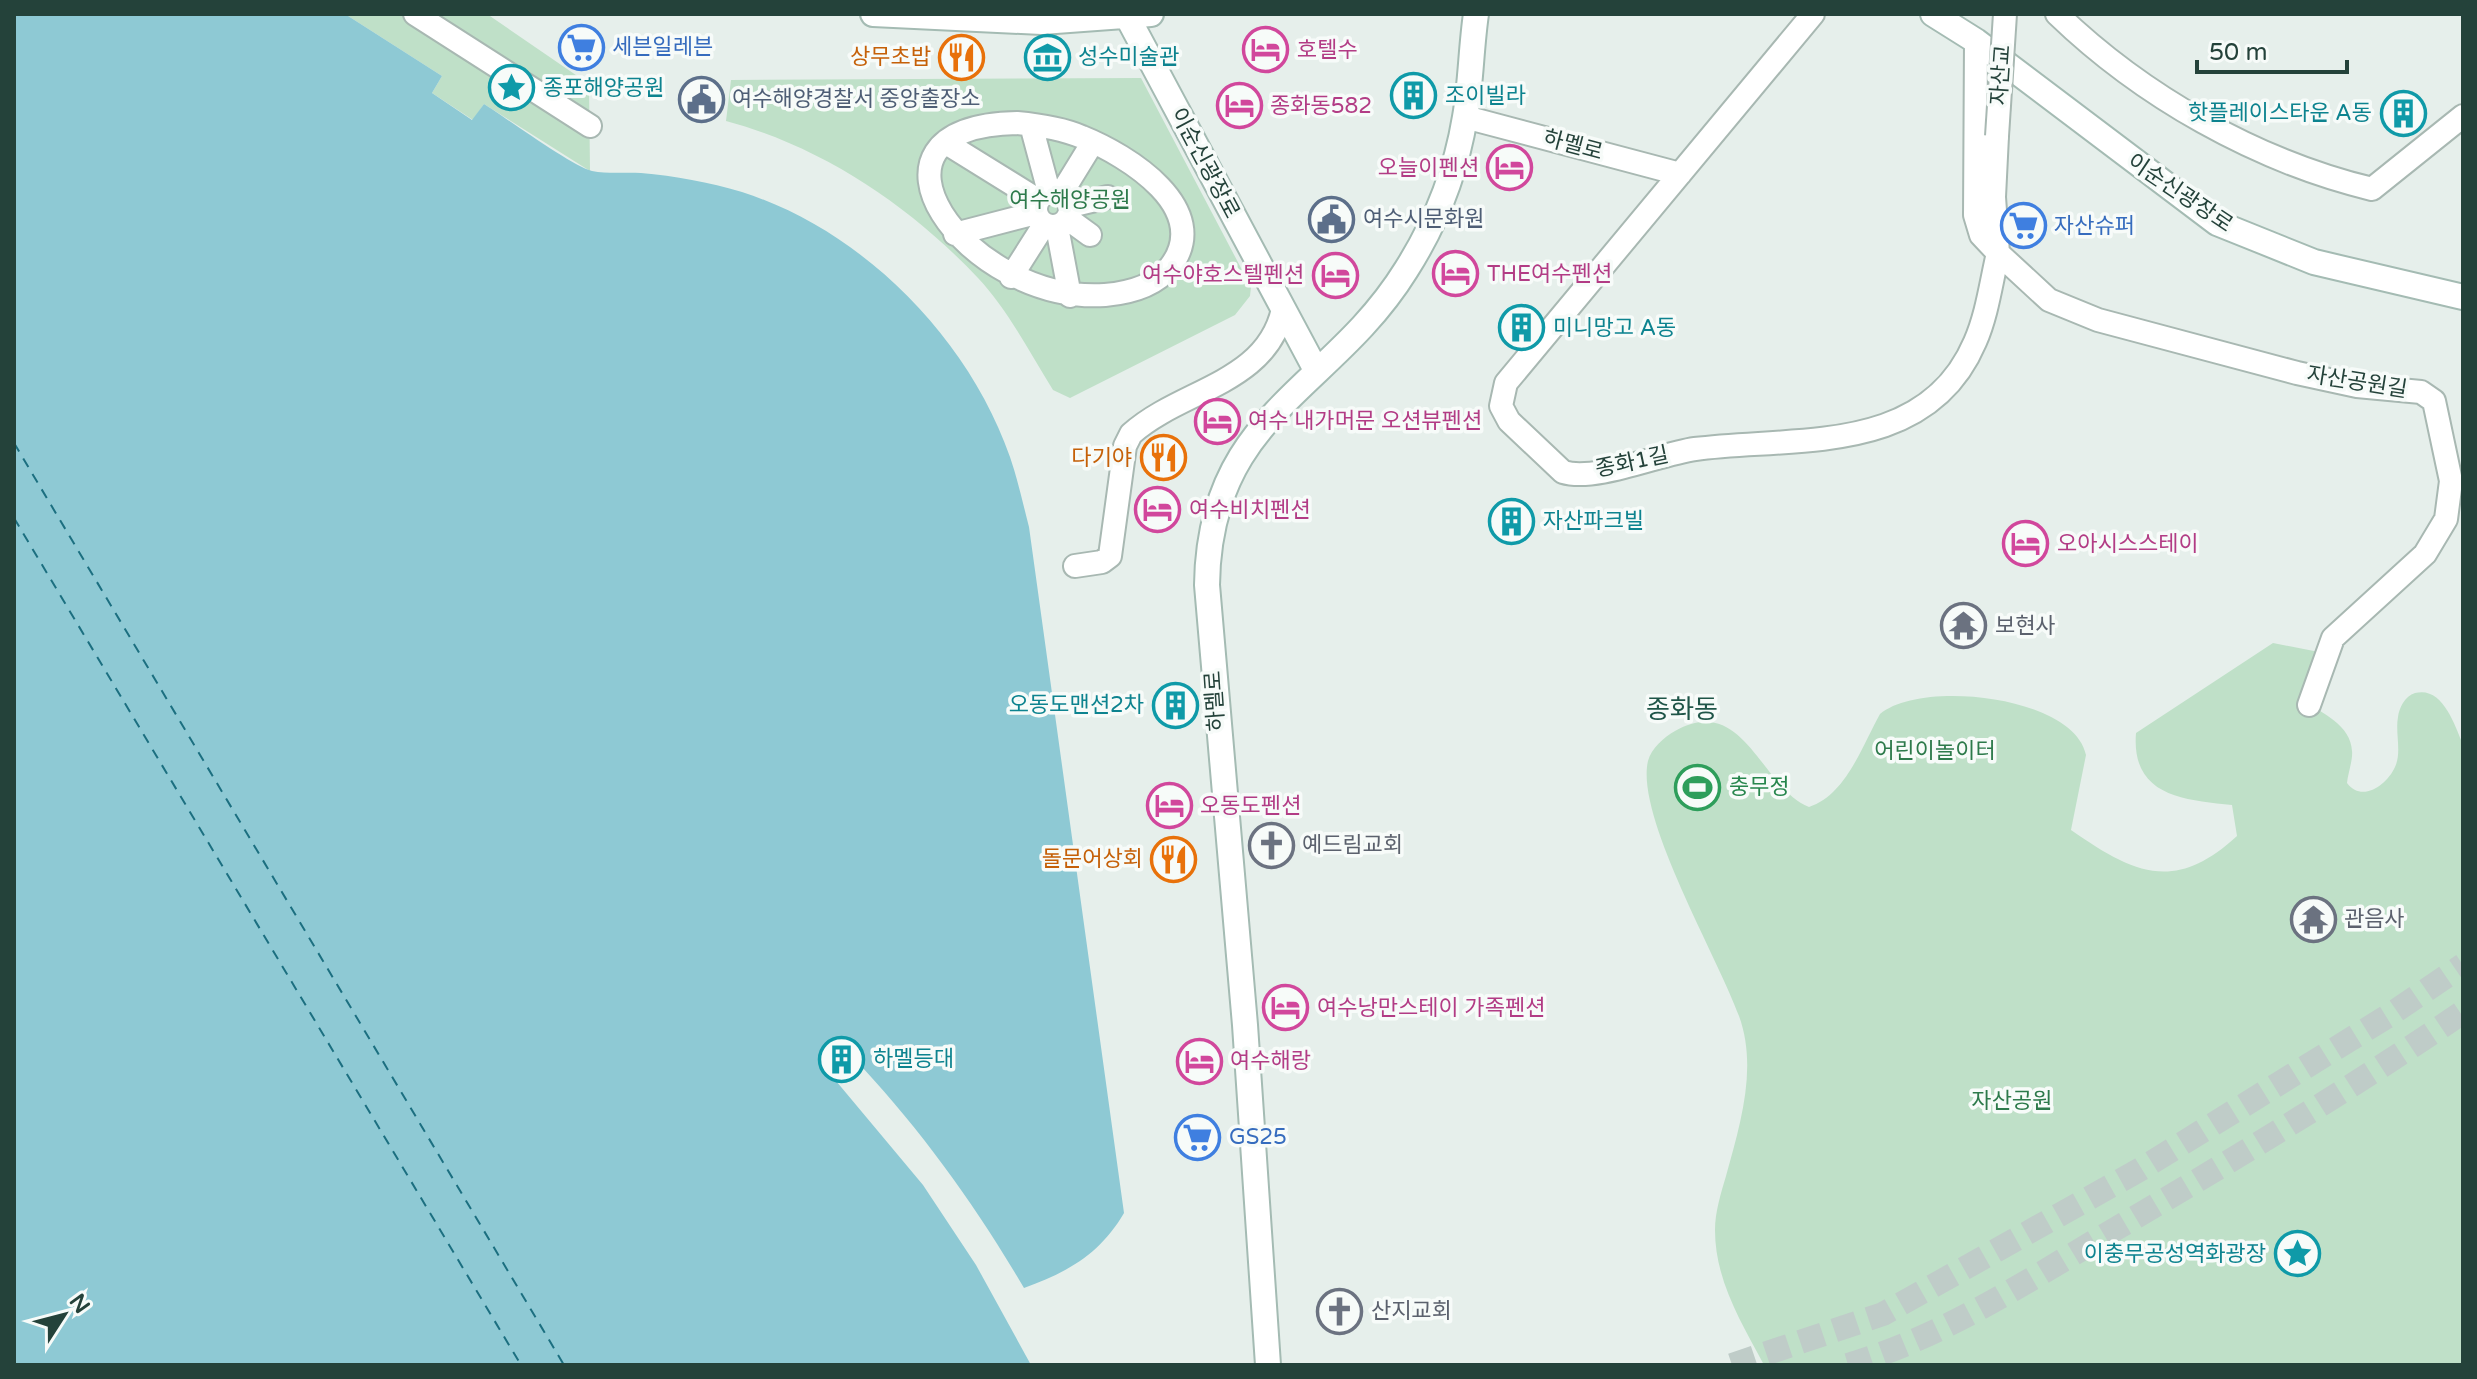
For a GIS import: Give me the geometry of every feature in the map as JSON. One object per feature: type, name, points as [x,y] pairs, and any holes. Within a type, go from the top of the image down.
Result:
[{"type":"street","points":[[415,14],[590,126]]},
{"type":"street","name":"이순신광장로","points":[[873,14],[1042,22],[1139,16],[1316,370]]},
{"type":"street","name":"하멜로","points":[[1268,1365],[1245,1025],[1217,728],[1208,555],[1219,503],[1242,454],[1268,417],[1376,312],[1410,264],[1447,192],[1465,117],[1476,14]]},
{"type":"street","name":"종화1길","points":[[1813,14],[1502,391],[1501,406],[1509,421],[1563,472],[1592,472],[1693,449],[1823,441],[1864,432],[1910,415],[1935,397],[1971,352],[1982,324],[1998,253]]},
{"type":"street","name":"이순신광장로","points":[[1933,14],[1976,41],[2217,223],[2314,262],[2463,297]]},
{"type":"street","name":"자산교","points":[[1998,253],[1994,197],[2005,14]]},
{"type":"street","points":[[2057,14],[2133,75],[2209,124],[2298,168],[2342,182],[2372,189],[2459,127]]},
{"type":"street","name":"자산공원길","points":[[1976,41],[1975,215],[1981,235],[2049,300],[2098,320],[2297,373],[2428,395],[2434,401],[2457,481],[2456,513],[2446,519],[2425,554],[2333,638],[2309,705]]},
{"type":"street","name":"하멜로","points":[[1465,117],[1680,174]]},
{"type":"street","points":[[1031,125],[1053,209],[1070,296]]},
{"type":"street","points":[[1031,125],[1058,129],[1093,142],[1135,165],[1163,191],[1178,214],[1182,239],[1171,266],[1146,285],[1124,293],[1070,296],[1011,277],[980,257],[955,234],[936,204],[930,184],[932,163],[946,143],[967,130],[983,126],[1031,125]]},
{"type":"street","points":[[1011,277],[1093,142]]},
{"type":"street","points":[[946,143],[1090,235]]},
{"type":"street","points":[[955,234],[1108,197]]},
{"type":"street","points":[[1075,566],[1102,562],[1110,556],[1125,446],[1131,434],[1256,359],[1274,339],[1283,309]]},
{"type":"green space","name":"종포해양공원","points":[[345,14],[487,14],[589,84],[590,171],[484,104],[473,120],[432,93],[442,76]]},
{"type":"green space","name":"여수해양공원","points":[[1141,78],[1251,287],[1250,296],[1235,315],[1070,398],[1053,390],[989,290],[924,227],[863,182],[830,163],[797,146],[726,121],[731,80]]},
{"type":"green space","name":"자산공원","points":[[2273,643],[2319,652],[2304,701],[2347,734],[2352,755],[2347,783],[2353,789],[2374,789],[2391,774],[2398,755],[2399,714],[2403,703],[2415,693],[2424,692],[2440,700],[2462,742],[2463,1365],[1764,1365],[1724,1283],[1716,1248],[1716,1216],[1745,1096],[1747,1056],[1744,1036],[1729,990],[1681,887],[1654,816],[1647,785],[1648,761],[1652,752],[1675,731],[1699,722],[1718,724],[1735,733],[1792,797],[1809,807],[1822,801],[1843,781],[1880,714],[1900,703],[1928,697],[1994,699],[2055,719],[2075,735],[2086,755],[2071,830],[2134,866],[2154,871],[2173,871],[2193,866],[2237,836],[2232,805],[2179,797],[2151,782],[2142,770],[2137,754],[2136,733]]},
{"type":"water","points":[[14,14],[345,14],[442,76],[432,93],[472,120],[484,104],[583,168],[705,182],[742,192],[787,210],[829,233],[869,261],[906,294],[939,331],[967,370],[991,413],[1013,466],[1029,527],[1124,1213],[1104,1240],[1082,1260],[1024,1288],[949,1173],[862,1067],[858,1047],[843,1039],[835,1040],[823,1052],[821,1063],[923,1185],[976,1265],[1031,1365],[14,1365]]},
{"type":"ferry route","points":[[14,443],[564,1365]]},
{"type":"ferry route","points":[[14,518],[521,1365]]},
{"type":"tunnel","points":[[1732,1365],[1883,1314],[2141,1169],[2388,1016],[2463,965]]},
{"type":"tunnel","points":[[1848,1365],[1917,1339],[2016,1288],[2289,1124],[2463,1012]]},
{"type":"place","name":"세븐일레븐","points":[[581,47]]},
{"type":"place","name":"호텔수","points":[[1266,50]]},
{"type":"place","name":"상무초밥","points":[[962,57]]},
{"type":"place","name":"성수미술관","points":[[1047,57]]},
{"type":"place","name":"종포해양공원","points":[[512,88]]},
{"type":"place","name":"조이빌라","points":[[1414,96]]},
{"type":"place","name":"여수해양경찰서 중앙출장소","points":[[701,99]]},
{"type":"place","name":"종화동582","points":[[1239,106]]},
{"type":"place","name":"핫플레이스타운 A동","points":[[2403,113]]},
{"type":"place","name":"오늘이펜션","points":[[1510,168]]},
{"type":"place","name":"여수시문화원","points":[[1332,219]]},
{"type":"place","name":"자산슈퍼","points":[[2023,226]]},
{"type":"place","name":"THE여수펜션","points":[[1456,274]]},
{"type":"place","name":"여수야호스텔펜션","points":[[1335,275]]},
{"type":"place","name":"미니망고 A동","points":[[1522,328]]},
{"type":"place","name":"여수 내가머문 오션뷰펜션","points":[[1217,421]]},
{"type":"place","name":"다기야","points":[[1163,458]]},
{"type":"place","name":"여수비치펜션","points":[[1158,510]]},
{"type":"place","name":"자산파크빌","points":[[1512,521]]},
{"type":"place","name":"오아시스스테이","points":[[2026,544]]},
{"type":"place","name":"보현사","points":[[1964,626]]},
{"type":"place","name":"오동도맨션2차","points":[[1175,705]]},
{"type":"place","name":"충무정","points":[[1698,787]]},
{"type":"place","name":"오동도펜션","points":[[1169,806]]},
{"type":"place","name":"예드림교회","points":[[1271,845]]},
{"type":"place","name":"돌문어상회","points":[[1174,859]]},
{"type":"place","name":"관음사","points":[[2313,919]]},
{"type":"place","name":"여수낭만스테이 가족펜션","points":[[1286,1008]]},
{"type":"place","name":"하멜등대","points":[[842,1059]]},
{"type":"place","name":"여수해랑","points":[[1199,1061]]},
{"type":"place","name":"GS25","points":[[1198,1137]]},
{"type":"place","name":"이충무공성역화광장","points":[[2297,1254]]},
{"type":"place","name":"산지교회","points":[[1340,1311]]},
{"type":"district","name":"종화동","points":[[1682,709]]},
{"type":"park label","name":"어린이놀이터","points":[[1935,751]]}]
